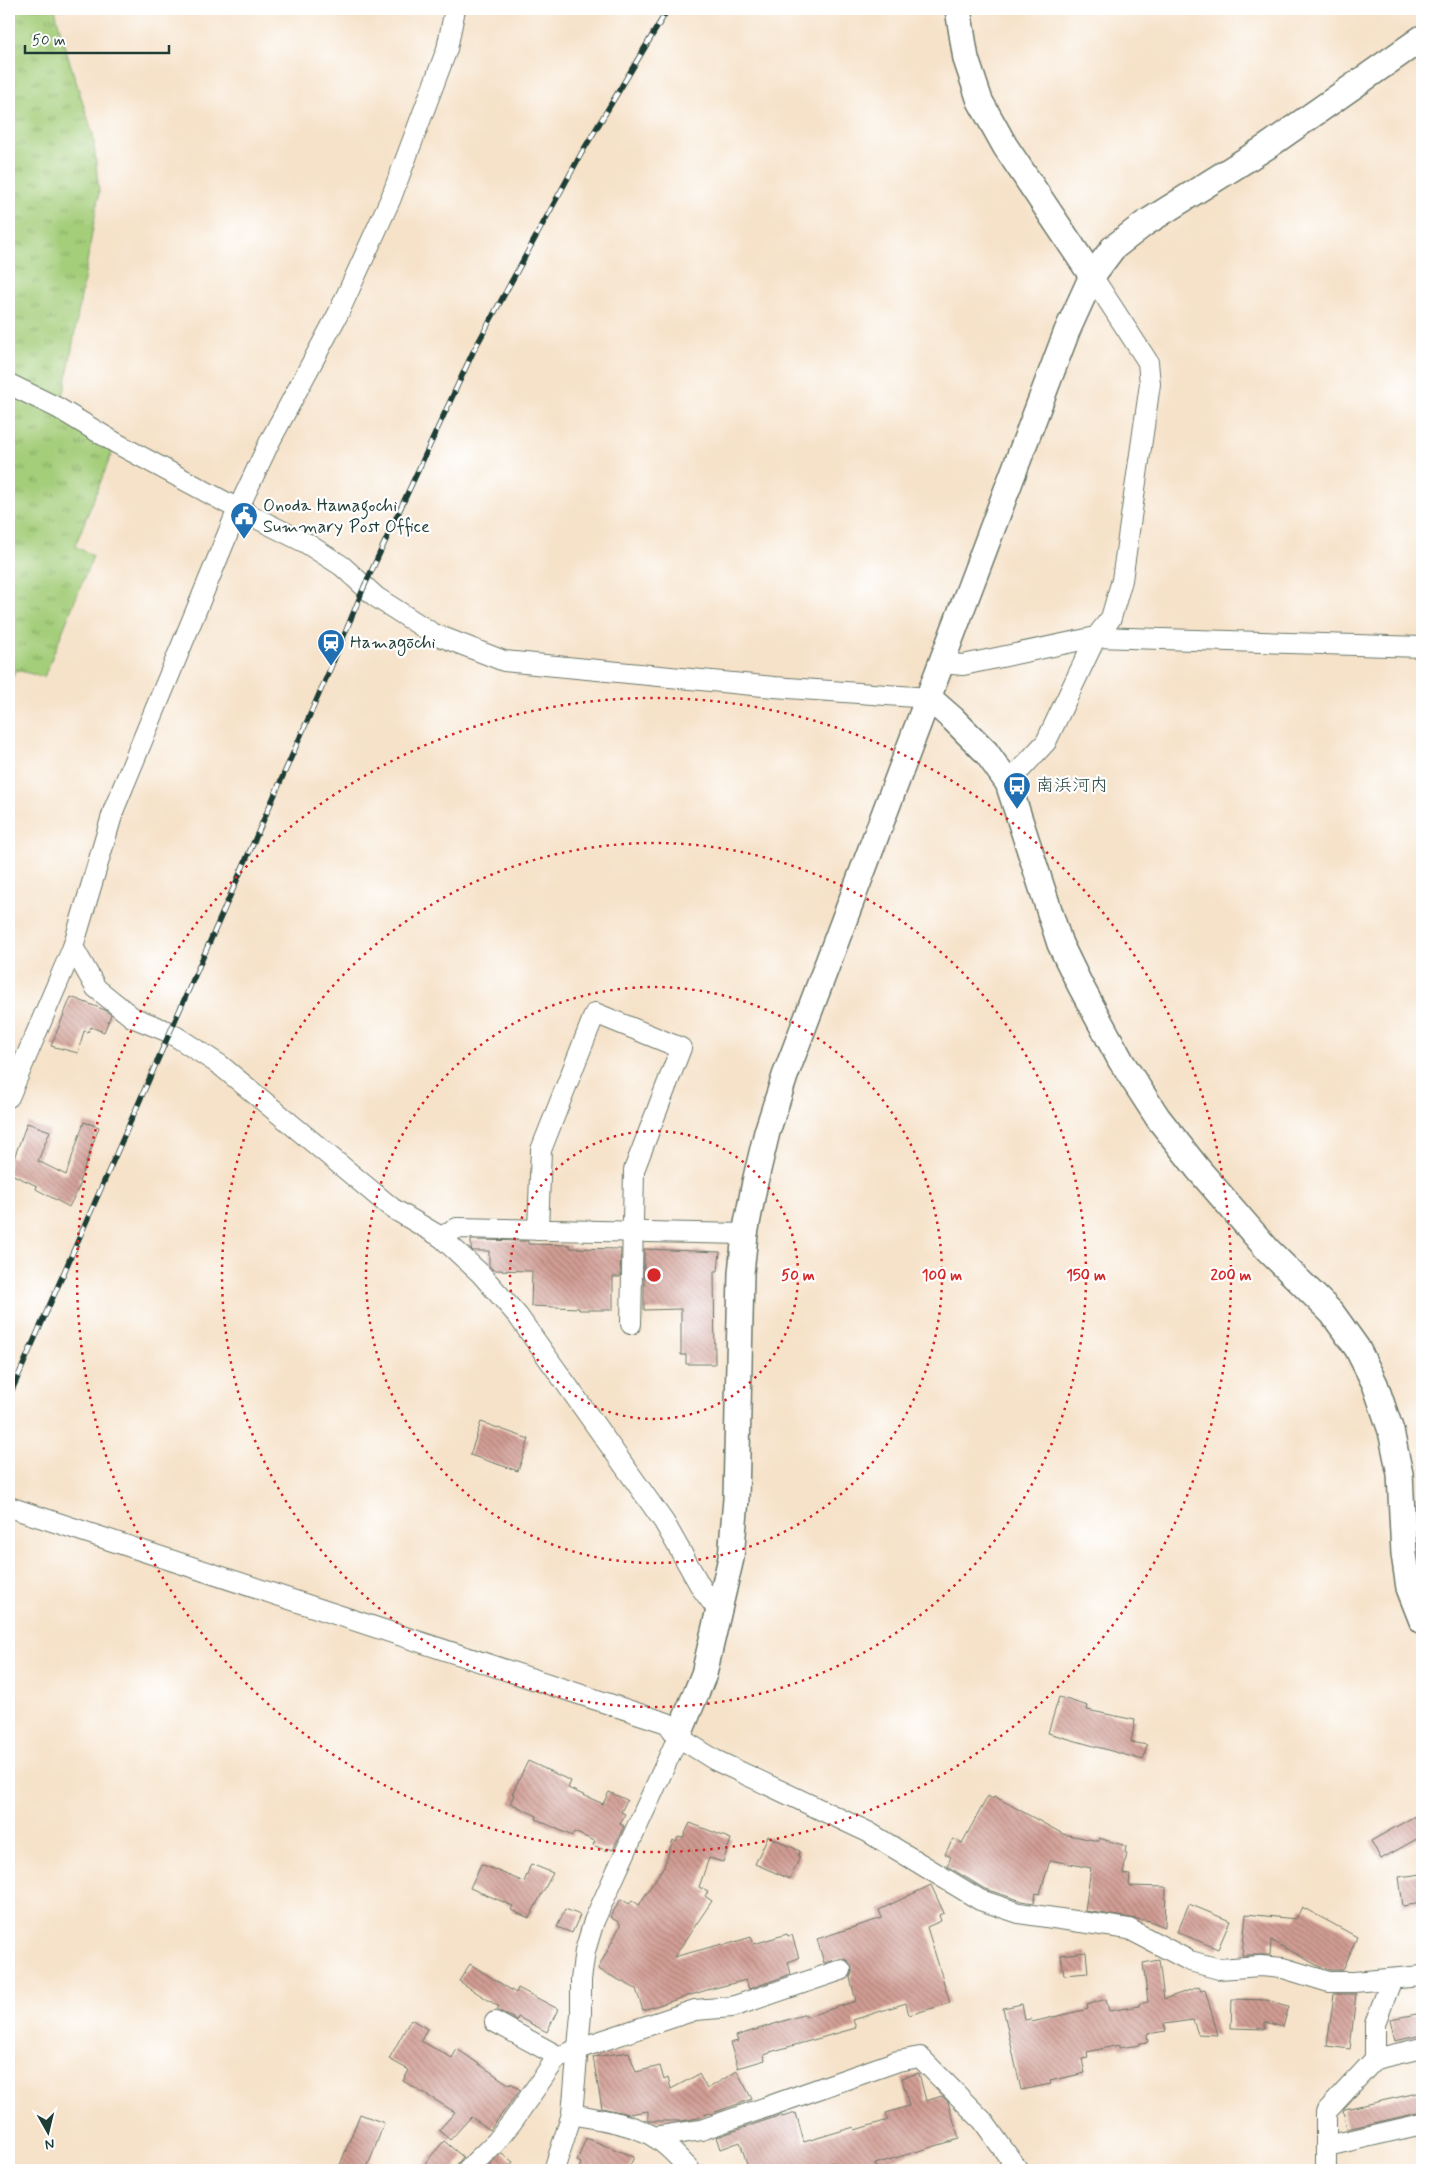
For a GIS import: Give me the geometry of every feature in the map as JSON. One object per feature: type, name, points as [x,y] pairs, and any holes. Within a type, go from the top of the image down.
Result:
[{"type":"street","points":[[9,1098],[73,947],[114,809],[238,509],[270,441],[338,314],[391,198],[447,49],[455,9]]},
{"type":"street","points":[[958,9],[966,59],[980,102],[1005,146],[1148,362],[1150,384],[1122,580],[1111,618],[1096,637],[1046,742],[1008,783]]},
{"type":"street","points":[[554,2170],[572,2114],[581,2014],[581,1980],[584,1951],[704,1674],[720,1613],[731,1558],[736,1499],[741,1274],[745,1234],[754,1182],[767,1132],[785,1076],[1067,331],[1092,276],[1113,248],[1144,224],[1268,146],[1422,38]]},
{"type":"street","points":[[9,384],[58,408],[116,443],[238,509],[306,543],[342,566],[376,597],[432,633],[504,661],[774,687],[929,698],[953,718],[986,752],[1008,783],[1060,944],[1121,1061],[1158,1118],[1198,1170],[1268,1250],[1332,1313],[1361,1355],[1375,1384],[1391,1431],[1400,1474],[1404,1554],[1409,1588],[1422,1621]]},
{"type":"street","points":[[942,663],[963,664],[1096,637],[1422,647]]},
{"type":"street","points":[[73,947],[96,988],[132,1017],[169,1032],[220,1065],[392,1208],[441,1237],[480,1273],[518,1316],[664,1522],[702,1589],[720,1613]]},
{"type":"street","points":[[538,1230],[541,1150],[595,1013],[680,1048],[634,1170],[631,1324]]},
{"type":"street","points":[[441,1237],[457,1228],[745,1234]]},
{"type":"street","points":[[9,1507],[667,1724],[678,1737],[716,1760],[868,1832],[980,1900],[1019,1913],[1129,1929],[1190,1960],[1219,1970],[1260,1966],[1283,1968],[1329,1982],[1422,1976]]},
{"type":"street","points":[[467,2170],[506,2128],[556,2059],[577,2049],[695,2010],[732,2007],[841,1970]]},
{"type":"street","points":[[1375,2059],[1375,2023],[1392,1979]]},
{"type":"street","points":[[495,2022],[556,2055],[556,2059]]},
{"type":"street","points":[[1326,2170],[1326,2112],[1375,2059],[1422,2048]]},
{"type":"street","points":[[654,2137],[701,2130],[898,2061],[920,2057],[983,2121],[1018,2170]]},
{"type":"street","points":[[572,2114],[624,2124],[647,2132],[668,2148],[690,2170]]},
{"type":"street","points":[[1326,2146],[1422,2124]]},
{"type":"green space","points":[[9,9],[55,9],[62,38],[93,134],[99,193],[65,389],[58,408],[116,443],[75,546],[93,556],[44,677],[16,670],[9,682]]},
{"type":"building","points":[[71,997],[105,1010],[111,1015],[104,1032],[91,1027],[88,1032],[84,1031],[78,1053],[51,1046]]},
{"type":"building","points":[[84,1122],[99,1127],[79,1182],[81,1183],[69,1207],[36,1189],[37,1186],[9,1173],[9,1156],[14,1158],[27,1123],[50,1131],[38,1161],[66,1175]]},
{"type":"building","points":[[471,1240],[528,1241],[528,1244],[570,1245],[570,1248],[621,1249],[620,1277],[613,1277],[613,1310],[579,1310],[579,1308],[531,1306],[532,1271],[493,1270],[489,1265],[489,1251],[473,1251],[471,1249]]},
{"type":"building","points":[[644,1249],[720,1252],[718,1271],[714,1271],[715,1364],[686,1364],[686,1355],[681,1355],[681,1309],[644,1310]]},
{"type":"building","points":[[481,1422],[529,1439],[518,1471],[470,1455]]},
{"type":"building","points":[[1059,1697],[1088,1706],[1087,1710],[1135,1720],[1131,1742],[1147,1745],[1143,1760],[1048,1733]]},
{"type":"building","points":[[528,1761],[571,1781],[568,1788],[603,1804],[609,1792],[627,1800],[621,1812],[625,1814],[620,1824],[624,1826],[613,1850],[608,1848],[607,1851],[593,1845],[595,1841],[574,1832],[572,1836],[536,1819],[537,1816],[510,1803],[514,1795],[512,1794]]},
{"type":"building","points":[[988,1796],[993,1799],[994,1796],[1063,1834],[1099,1841],[1099,1838],[1126,1846],[1125,1852],[1127,1853],[1123,1874],[1130,1875],[1129,1886],[1166,1887],[1165,1927],[1150,1921],[1085,1911],[1091,1868],[1050,1860],[1040,1894],[1036,1893],[1034,1903],[985,1889],[947,1866],[951,1857],[945,1854],[953,1839],[962,1843]]},
{"type":"building","points":[[1422,1812],[1422,1836],[1381,1859],[1371,1841]]},
{"type":"building","points":[[690,1823],[731,1839],[723,1862],[709,1858],[699,1887],[708,1892],[705,1896],[712,1901],[674,1957],[751,1937],[754,1944],[787,1934],[788,1936],[792,1935],[799,1958],[788,1962],[791,1974],[749,1989],[746,1980],[643,2010],[636,1989],[598,1969],[620,1926],[620,1923],[610,1917],[621,1899],[629,1904],[632,1900],[639,1905],[664,1866],[673,1840],[676,1842],[678,1837],[683,1838]]},
{"type":"building","points":[[768,1836],[800,1851],[798,1856],[800,1857],[790,1879],[755,1864]]},
{"type":"building","points":[[481,1864],[524,1882],[531,1864],[553,1873],[529,1918],[511,1910],[513,1906],[470,1888]]},
{"type":"building","points":[[1422,1874],[1422,1903],[1403,1906],[1399,1877]]},
{"type":"building","points":[[931,1885],[944,1913],[939,1915],[941,1921],[927,1927],[950,2003],[909,2015],[906,2003],[853,2020],[856,2028],[770,2052],[764,2055],[765,2060],[738,2068],[730,2043],[738,2041],[736,2036],[806,2014],[806,2017],[856,2001],[850,1978],[852,1966],[843,1958],[824,1963],[817,1939],[882,1918],[879,1910]]},
{"type":"building","points":[[1189,1904],[1230,1921],[1218,1949],[1177,1932]]},
{"type":"building","points":[[1302,1907],[1357,1937],[1343,1970],[1331,1970],[1320,1967],[1271,1940],[1270,1955],[1242,1955],[1246,1914],[1296,1919]]},
{"type":"building","points":[[565,1909],[580,1915],[572,1933],[557,1927]]},
{"type":"building","points":[[1086,1952],[1088,1973],[1064,1975],[1061,1955]]},
{"type":"building","points":[[1159,1960],[1164,1999],[1199,1987],[1201,1991],[1205,1990],[1218,2035],[1198,2034],[1193,2020],[1164,2024],[1166,2031],[1147,2034],[1148,2042],[1140,2043],[1140,2045],[1119,2048],[1119,2045],[1087,2052],[1088,2058],[1082,2059],[1085,2073],[1050,2081],[1051,2084],[1021,2090],[1003,2008],[1022,2004],[1025,2020],[1031,2019],[1032,2022],[1088,2009],[1087,2005],[1106,1999],[1109,2011],[1139,2006],[1139,2004],[1148,2002],[1143,1963]]},
{"type":"building","points":[[470,1964],[516,1993],[518,1988],[558,2009],[547,2032],[518,2017],[517,2020],[497,2010],[499,2007],[459,1981]]},
{"type":"building","points":[[1334,1994],[1356,1994],[1350,2049],[1327,2046]]},
{"type":"building","points":[[1232,1999],[1266,2000],[1289,2006],[1283,2027],[1265,2022],[1265,2029],[1231,2028]]},
{"type":"building","points":[[1422,2013],[1422,2035],[1395,2041],[1390,2019]]},
{"type":"building","points":[[411,2019],[427,2029],[421,2041],[452,2058],[457,2049],[520,2090],[490,2130],[471,2117],[450,2140],[439,2130],[455,2112],[403,2081],[409,2070],[389,2059]]},
{"type":"building","points":[[629,2052],[636,2072],[660,2066],[664,2080],[668,2078],[671,2089],[699,2074],[707,2089],[737,2071],[752,2099],[698,2118],[682,2121],[650,2121],[648,2120],[648,2111],[629,2114],[602,2108],[593,2057]]},
{"type":"building","points":[[919,2073],[926,2101],[942,2096],[948,2102],[959,2139],[875,2164],[877,2170],[835,2170],[833,2162],[805,2170],[749,2170],[740,2142],[721,2149],[717,2137],[781,2115],[782,2117],[796,2113],[804,2142],[854,2127],[855,2130],[888,2120],[886,2113],[909,2106],[902,2078]]},
{"type":"building","points":[[1422,2092],[1422,2112],[1347,2129],[1343,2111],[1345,2109]]},
{"type":"building","points":[[360,2114],[384,2123],[373,2153],[366,2170],[338,2170]]},
{"type":"building","points":[[586,2138],[634,2157],[628,2170],[578,2170],[581,2163],[577,2161]]},
{"type":"building","points":[[444,2141],[463,2157],[455,2170],[419,2170]]},
{"type":"building","points":[[502,2153],[513,2162],[507,2170],[484,2170]]},
{"type":"railway","points":[[9,1397],[331,667],[364,587],[473,352],[581,154],[668,9]]},
{"type":"place","name":"Onoda Hamagochi Summary Post Office","points":[[244,540]]},
{"type":"place","name":"Hamagōchi","points":[[331,667]]},
{"type":"place","name":"南浜河内","points":[[1017,810]]}]
